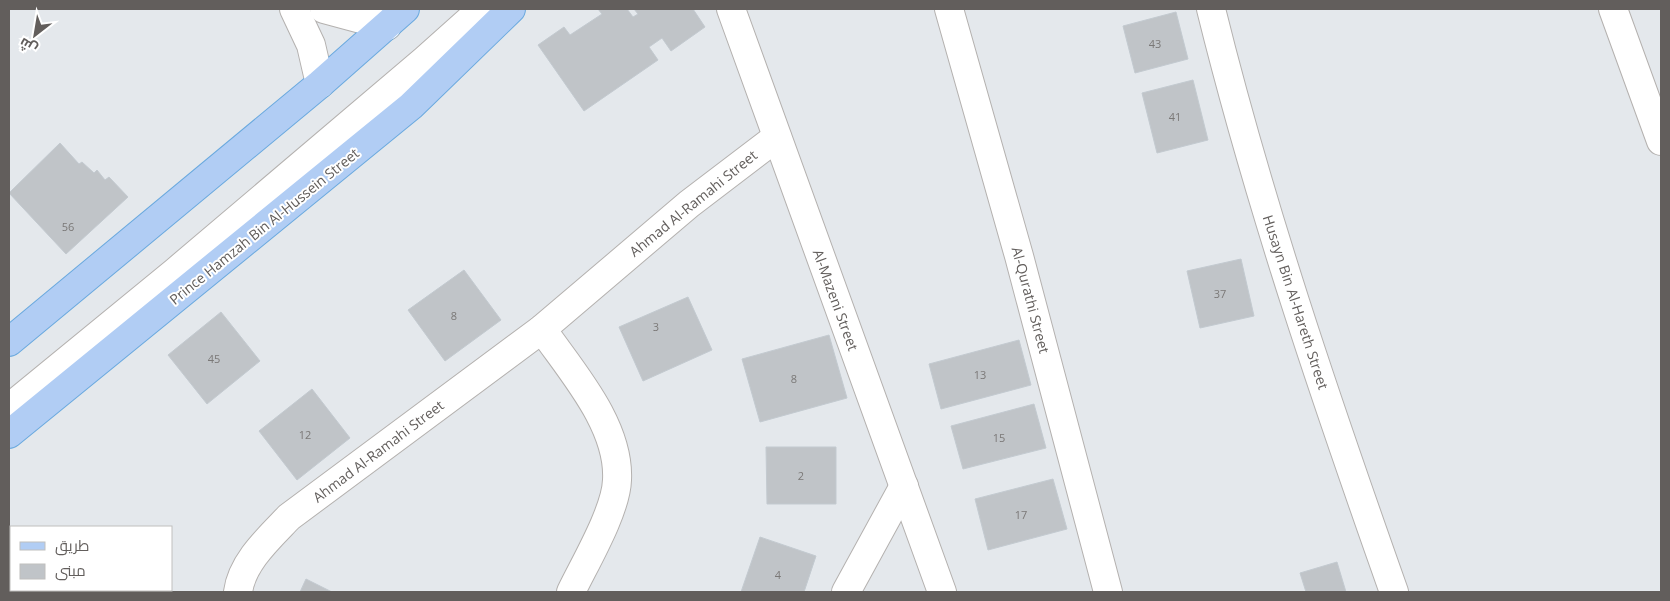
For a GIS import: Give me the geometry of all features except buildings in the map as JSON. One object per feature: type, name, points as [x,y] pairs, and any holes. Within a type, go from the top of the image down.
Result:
[{"type":"main road","name":"Prince Hamzah Bin Al-Hussein Street","points":[[9,434],[411,106],[511,9]]},
{"type":"main road","points":[[9,342],[320,84],[396,17]]},
{"type":"street","points":[[294,9],[311,45],[320,84]]},
{"type":"street","points":[[324,9],[396,17]]},
{"type":"street","points":[[9,390],[199,234],[464,9]]},
{"type":"street","points":[[9,408],[175,272],[425,60],[482,9]]},
{"type":"street","name":"Al-Mazeni Street","points":[[731,9],[942,592]]},
{"type":"street","name":"Al-Qurathi Street","points":[[949,9],[1020,256],[1108,592]]},
{"type":"street","name":"Husayn Bin Al-Hareth Street","points":[[1211,9],[1260,187],[1311,352],[1394,592]]},
{"type":"street","points":[[1613,9],[1661,141]]},
{"type":"street","name":"Ahmad Al-Ramahi Street","points":[[238,592],[239,579],[259,549],[289,517],[542,329],[689,204],[777,136]]},
{"type":"street","points":[[542,329],[603,418],[616,454],[618,481],[609,510],[571,592]]},
{"type":"street","points":[[846,592],[904,486]]}]
